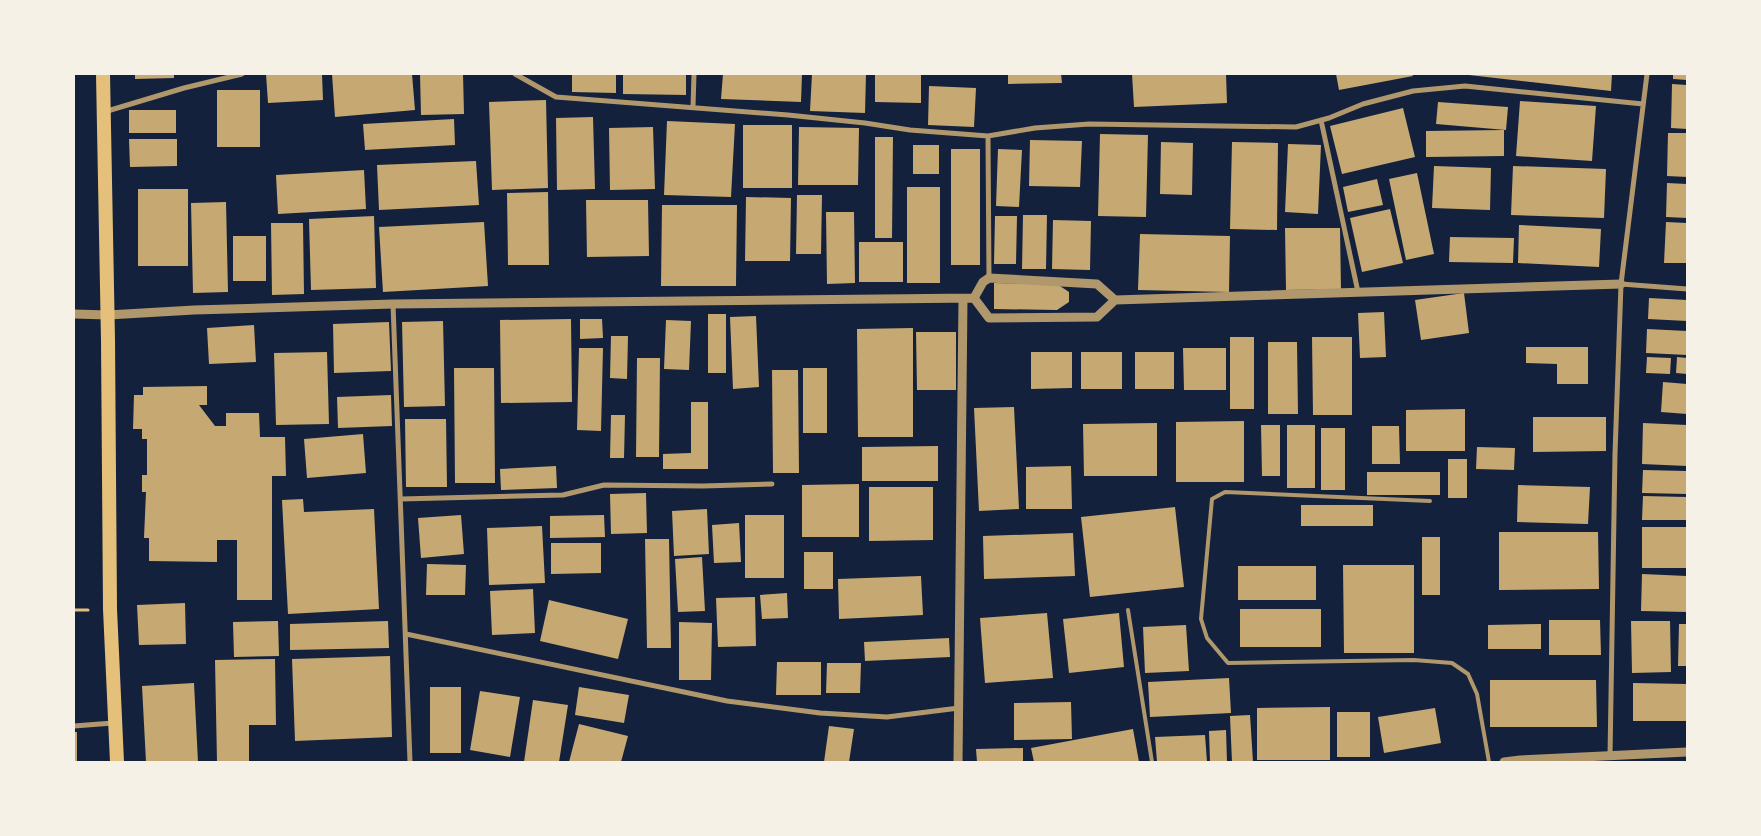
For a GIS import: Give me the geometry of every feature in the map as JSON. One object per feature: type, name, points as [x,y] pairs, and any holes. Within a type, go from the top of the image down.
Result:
[{"type":"highway","points":[[103,74],[108,315],[110,609],[117,762]]},
{"type":"street","points":[[104,112],[184,88],[242,74]]},
{"type":"street","points":[[515,74],[556,97],[693,107],[865,123],[910,130],[988,136],[1035,128],[1089,124],[1296,127],[1363,104],[1413,91],[1465,86],[1644,104]]},
{"type":"street","points":[[693,107],[694,74]]},
{"type":"street","points":[[1610,759],[1615,464],[1621,284],[1647,74]]},
{"type":"street","points":[[1321,120],[1358,292]]},
{"type":"street","points":[[988,136],[989,278]]},
{"type":"street","points":[[974,298],[983,282],[989,278],[1097,284],[1115,300]]},
{"type":"street","points":[[974,298],[989,318],[1097,317],[1115,300],[1621,284],[1687,288]]},
{"type":"street","points":[[74,314],[108,315],[194,310],[394,304],[974,298]]},
{"type":"street","points":[[958,762],[963,299]]},
{"type":"street","points":[[394,304],[410,762]]},
{"type":"street","points":[[401,499],[563,495],[604,485],[703,486],[772,484]]},
{"type":"street","points":[[406,634],[727,701],[777,709],[820,714],[887,717],[959,708]]},
{"type":"street","points":[[74,726],[115,723]]},
{"type":"street","points":[[1504,762],[1610,759],[1687,752]]},
{"type":"lane","points":[[1430,502],[1225,492],[1212,500],[1201,619],[1207,638],[1228,663],[1414,660],[1452,663],[1468,674],[1477,694],[1489,762]]},
{"type":"lane","points":[[1128,610],[1152,762]]},
{"type":"building","points":[[135,74],[174,74],[174,78],[135,79]]},
{"type":"building","points":[[266,74],[322,74],[323,100],[268,103]]},
{"type":"building","points":[[332,74],[412,74],[415,110],[335,117]]},
{"type":"building","points":[[420,74],[463,74],[464,114],[421,115]]},
{"type":"building","points":[[572,74],[616,74],[616,93],[572,92]]},
{"type":"building","points":[[623,74],[686,74],[686,95],[623,94]]},
{"type":"building","points":[[723,74],[802,74],[801,102],[721,99]]},
{"type":"building","points":[[812,74],[866,74],[865,113],[810,111]]},
{"type":"building","points":[[875,74],[921,74],[921,103],[875,102]]},
{"type":"building","points":[[1008,74],[1061,74],[1062,83],[1008,84]]},
{"type":"building","points":[[1132,74],[1226,74],[1227,103],[1134,107]]},
{"type":"building","points":[[1336,74],[1412,74],[1413,76],[1339,90]]},
{"type":"building","points":[[1612,74],[1611,91],[1469,75]]},
{"type":"building","points":[[1673,74],[1687,74],[1687,80],[1673,79]]},
{"type":"building","points":[[1672,84],[1687,85],[1687,129],[1671,128]]},
{"type":"building","points":[[929,86],[976,88],[974,127],[928,125]]},
{"type":"building","points":[[217,90],[260,90],[260,147],[217,147]]},
{"type":"building","points":[[546,100],[548,188],[492,190],[489,102]]},
{"type":"building","points":[[1520,101],[1596,106],[1592,161],[1516,156]]},
{"type":"building","points":[[1438,102],[1508,107],[1506,130],[1436,124]]},
{"type":"building","points":[[1403,108],[1415,157],[1342,174],[1330,126]]},
{"type":"building","points":[[129,110],[176,110],[176,133],[129,133]]},
{"type":"building","points":[[593,117],[595,189],[557,190],[556,118]]},
{"type":"building","points":[[454,119],[455,145],[365,150],[363,124]]},
{"type":"building","points":[[667,121],[735,124],[731,197],[664,195]]},
{"type":"building","points":[[743,125],[792,125],[792,188],[743,188]]},
{"type":"building","points":[[653,127],[655,189],[610,190],[609,128]]},
{"type":"building","points":[[799,127],[859,128],[858,185],[798,185]]},
{"type":"building","points":[[1504,130],[1504,156],[1426,157],[1426,131]]},
{"type":"building","points":[[1668,133],[1687,133],[1687,177],[1667,176]]},
{"type":"building","points":[[1100,134],[1148,135],[1146,217],[1098,216]]},
{"type":"building","points":[[875,137],[893,137],[892,238],[875,238]]},
{"type":"building","points":[[129,139],[177,139],[177,166],[130,167]]},
{"type":"building","points":[[1030,140],[1082,141],[1080,187],[1029,186]]},
{"type":"building","points":[[1161,142],[1193,143],[1192,195],[1160,194]]},
{"type":"building","points":[[1232,142],[1278,143],[1277,230],[1230,229]]},
{"type":"building","points":[[1288,144],[1321,145],[1318,214],[1285,212]]},
{"type":"building","points":[[913,145],[939,145],[939,174],[913,174]]},
{"type":"building","points":[[951,149],[980,149],[980,265],[951,265]]},
{"type":"building","points":[[998,149],[1022,150],[1019,207],[996,206]]},
{"type":"building","points":[[476,161],[479,205],[379,210],[377,165]]},
{"type":"building","points":[[1434,166],[1491,168],[1490,210],[1432,208]]},
{"type":"building","points":[[1513,166],[1606,169],[1604,218],[1511,215]]},
{"type":"building","points":[[364,170],[366,209],[278,214],[276,175]]},
{"type":"building","points":[[1417,173],[1434,254],[1406,260],[1389,179]]},
{"type":"building","points":[[1377,179],[1383,205],[1348,212],[1343,187]]},
{"type":"building","points":[[1667,183],[1687,184],[1687,218],[1666,217]]},
{"type":"building","points":[[907,187],[940,187],[940,283],[907,283]]},
{"type":"building","points":[[138,189],[188,189],[188,266],[138,266]]},
{"type":"building","points":[[548,192],[549,265],[508,265],[507,193]]},
{"type":"building","points":[[797,195],[822,195],[821,254],[796,254]]},
{"type":"building","points":[[746,197],[791,198],[790,261],[745,261]]},
{"type":"building","points":[[586,200],[648,200],[649,256],[587,257]]},
{"type":"building","points":[[226,202],[228,292],[193,293],[191,203]]},
{"type":"building","points":[[662,205],[737,205],[736,286],[661,286]]},
{"type":"building","points":[[1390,209],[1403,263],[1362,272],[1350,218]]},
{"type":"building","points":[[826,212],[854,212],[855,283],[827,284]]},
{"type":"building","points":[[1023,215],[1047,215],[1046,269],[1022,269]]},
{"type":"building","points":[[374,216],[376,288],[311,290],[309,219]]},
{"type":"building","points":[[995,216],[1017,216],[1016,264],[994,264]]},
{"type":"building","points":[[1053,220],[1091,221],[1090,270],[1052,269]]},
{"type":"building","points":[[484,222],[488,286],[383,292],[379,227]]},
{"type":"building","points":[[1666,222],[1687,223],[1687,263],[1664,263]]},
{"type":"building","points":[[271,223],[303,223],[304,294],[272,295]]},
{"type":"building","points":[[1519,225],[1601,229],[1599,267],[1518,263]]},
{"type":"building","points":[[1285,228],[1340,228],[1341,289],[1286,290]]},
{"type":"building","points":[[1140,234],[1230,236],[1229,292],[1138,290]]},
{"type":"building","points":[[233,236],[266,236],[266,281],[233,281]]},
{"type":"building","points":[[1450,237],[1514,238],[1513,263],[1449,262]]},
{"type":"building","points":[[859,242],[903,242],[903,282],[859,282]]},
{"type":"building","points":[[994,283],[1057,284],[1069,292],[1069,302],[1057,310],[994,309]]},
{"type":"building","points":[[1464,293],[1469,333],[1421,340],[1415,300]]},
{"type":"building","points":[[1649,298],[1687,300],[1687,321],[1648,319]]},
{"type":"building","points":[[1384,312],[1386,357],[1360,358],[1358,313]]},
{"type":"building","points":[[708,314],[726,314],[726,373],[708,373]]},
{"type":"building","points":[[756,316],[759,387],[733,389],[730,317]]},
{"type":"building","points":[[571,319],[572,402],[501,403],[500,320]]},
{"type":"building","points":[[580,319],[602,319],[603,338],[580,339]]},
{"type":"building","points":[[666,320],[691,321],[689,370],[664,369]]},
{"type":"building","points":[[443,321],[445,406],[404,407],[402,322]]},
{"type":"building","points":[[389,322],[391,371],[334,373],[333,324]]},
{"type":"building","points":[[254,325],[256,362],[209,364],[207,328]]},
{"type":"building","points":[[913,328],[913,437],[858,437],[857,329]]},
{"type":"building","points":[[1647,329],[1687,331],[1687,355],[1646,353]]},
{"type":"building","points":[[916,332],[956,332],[956,390],[917,390]]},
{"type":"building","points":[[611,336],[628,336],[627,379],[610,378]]},
{"type":"building","points":[[1230,337],[1254,337],[1254,409],[1230,409]]},
{"type":"building","points":[[1312,337],[1352,337],[1352,415],[1313,415]]},
{"type":"building","points":[[1268,342],[1297,342],[1298,414],[1268,414]]},
{"type":"building","points":[[1526,347],[1588,347],[1588,384],[1557,384],[1557,364],[1526,363]]},
{"type":"building","points":[[579,348],[603,348],[601,431],[577,430]]},
{"type":"building","points":[[1183,348],[1226,348],[1226,390],[1184,390]]},
{"type":"building","points":[[327,352],[329,424],[276,425],[274,353]]},
{"type":"building","points":[[1031,352],[1072,352],[1072,388],[1031,389]]},
{"type":"building","points":[[1081,352],[1122,352],[1122,389],[1081,389]]},
{"type":"building","points":[[1135,352],[1174,352],[1174,389],[1135,389]]},
{"type":"building","points":[[1647,357],[1671,358],[1670,374],[1646,373]]},
{"type":"building","points":[[1677,357],[1687,358],[1687,374],[1676,373]]},
{"type":"building","points":[[637,358],[660,358],[659,457],[636,457]]},
{"type":"building","points":[[454,368],[494,368],[495,483],[455,483]]},
{"type":"building","points":[[803,368],[827,368],[827,433],[803,433]]},
{"type":"building","points":[[772,370],[798,370],[799,473],[773,473]]},
{"type":"building","points":[[1663,382],[1687,384],[1687,414],[1661,412]]},
{"type":"building","points":[[207,386],[207,405],[199,405],[215,426],[226,426],[226,413],[259,413],[260,437],[285,437],[286,476],[272,476],[272,600],[237,600],[237,540],[217,540],[217,562],[149,561],[149,538],[144,538],[146,492],[142,492],[142,475],[147,475],[147,439],[142,439],[142,429],[133,429],[134,395],[143,395],[143,387]]},
{"type":"building","points":[[391,395],[392,426],[338,428],[337,397]]},
{"type":"building","points":[[691,402],[708,402],[708,469],[663,469],[663,454],[691,453]]},
{"type":"building","points":[[1014,407],[1019,509],[979,511],[974,408]]},
{"type":"building","points":[[1465,409],[1465,451],[1406,451],[1406,410]]},
{"type":"building","points":[[611,415],[625,415],[624,458],[610,458]]},
{"type":"building","points":[[1533,417],[1606,417],[1606,451],[1533,452]]},
{"type":"building","points":[[405,419],[446,419],[447,487],[406,487]]},
{"type":"building","points":[[1244,421],[1244,482],[1176,482],[1176,422]]},
{"type":"building","points":[[1157,423],[1157,476],[1084,476],[1083,424]]},
{"type":"building","points":[[1643,423],[1687,425],[1687,466],[1642,464]]},
{"type":"building","points":[[1261,425],[1280,425],[1280,476],[1262,476]]},
{"type":"building","points":[[1287,425],[1315,425],[1315,488],[1287,488]]},
{"type":"building","points":[[1372,426],[1399,426],[1400,464],[1372,464]]},
{"type":"building","points":[[1321,428],[1345,428],[1345,490],[1321,490]]},
{"type":"building","points":[[363,434],[366,473],[307,478],[304,439]]},
{"type":"building","points":[[938,446],[938,481],[862,481],[862,447]]},
{"type":"building","points":[[1477,447],[1515,448],[1514,470],[1476,469]]},
{"type":"building","points":[[1448,459],[1467,459],[1467,498],[1448,498]]},
{"type":"building","points":[[556,466],[557,488],[501,490],[500,469]]},
{"type":"building","points":[[1071,466],[1072,509],[1026,509],[1026,467]]},
{"type":"building","points":[[1643,470],[1687,471],[1687,494],[1642,493]]},
{"type":"building","points":[[1367,472],[1440,472],[1440,495],[1367,495]]},
{"type":"building","points":[[859,484],[859,537],[802,537],[802,485]]},
{"type":"building","points":[[1518,485],[1590,487],[1588,524],[1517,522]]},
{"type":"building","points":[[869,487],[933,487],[933,540],[869,541]]},
{"type":"building","points":[[646,493],[647,533],[611,534],[610,494]]},
{"type":"building","points":[[1643,496],[1687,497],[1687,520],[1642,520]]},
{"type":"building","points":[[303,499],[304,512],[374,509],[379,609],[288,614],[282,500]]},
{"type":"building","points":[[1301,505],[1373,505],[1373,526],[1301,526]]},
{"type":"building","points":[[1175,507],[1184,587],[1090,597],[1081,517]]},
{"type":"building","points":[[707,509],[709,554],[674,556],[672,511]]},
{"type":"building","points":[[461,515],[464,554],[421,558],[418,518]]},
{"type":"building","points":[[604,515],[605,537],[550,538],[550,516]]},
{"type":"building","points":[[745,515],[784,515],[784,578],[745,578]]},
{"type":"building","points":[[739,523],[741,562],[714,563],[712,525]]},
{"type":"building","points":[[542,526],[545,583],[489,585],[487,528]]},
{"type":"building","points":[[1642,527],[1687,527],[1687,568],[1642,568]]},
{"type":"building","points":[[1499,532],[1598,532],[1599,589],[1499,590]]},
{"type":"building","points":[[1073,533],[1075,576],[984,579],[983,536]]},
{"type":"building","points":[[1422,537],[1440,537],[1440,595],[1422,595]]},
{"type":"building","points":[[645,539],[669,539],[671,648],[647,648]]},
{"type":"building","points":[[551,543],[601,543],[601,573],[551,574]]},
{"type":"building","points":[[804,552],[833,552],[833,589],[804,589]]},
{"type":"building","points":[[702,557],[705,611],[678,612],[675,559]]},
{"type":"building","points":[[427,564],[466,565],[465,595],[426,595]]},
{"type":"building","points":[[1343,565],[1414,565],[1414,653],[1344,653]]},
{"type":"building","points":[[1238,566],[1316,566],[1316,600],[1238,600]]},
{"type":"building","points":[[1642,574],[1687,576],[1687,612],[1641,611]]},
{"type":"building","points":[[921,576],[923,615],[839,619],[838,579]]},
{"type":"building","points":[[533,589],[535,633],[492,635],[490,591]]},
{"type":"building","points":[[787,593],[788,618],[762,619],[760,595]]},
{"type":"building","points":[[755,597],[756,646],[718,647],[716,598]]},
{"type":"building","points":[[549,600],[628,619],[618,659],[540,641]]},
{"type":"building","points":[[185,603],[186,644],[139,645],[137,605]]},
{"type":"building","points":[[1240,609],[1321,609],[1321,647],[1240,647]]},
{"type":"building","points":[[1047,613],[1053,678],[985,683],[980,618]]},
{"type":"building","points":[[1119,613],[1124,667],[1069,673],[1063,619]]},
{"type":"building","points":[[1549,620],[1600,620],[1601,655],[1549,655]]},
{"type":"building","points":[[278,621],[279,656],[234,657],[233,622]]},
{"type":"building","points":[[388,621],[389,648],[290,650],[290,624]]},
{"type":"building","points":[[1631,621],[1670,621],[1671,672],[1632,673]]},
{"type":"building","points":[[679,622],[712,623],[711,680],[679,680]]},
{"type":"building","points":[[1541,624],[1541,649],[1488,649],[1488,625]]},
{"type":"building","points":[[1679,624],[1687,624],[1687,666],[1678,666]]},
{"type":"building","points":[[1186,625],[1189,671],[1145,673],[1143,627]]},
{"type":"building","points":[[949,638],[950,657],[865,661],[864,642]]},
{"type":"building","points":[[390,656],[392,737],[295,741],[292,659]]},
{"type":"building","points":[[275,659],[276,725],[249,725],[249,762],[217,762],[215,660]]},
{"type":"building","points":[[777,662],[821,662],[821,695],[776,695]]},
{"type":"building","points":[[827,663],[861,663],[860,693],[826,693]]},
{"type":"building","points":[[1229,678],[1231,713],[1150,717],[1148,682]]},
{"type":"building","points":[[1490,680],[1596,680],[1597,727],[1490,727]]},
{"type":"building","points":[[194,683],[198,762],[146,762],[142,686]]},
{"type":"building","points":[[1633,683],[1687,684],[1687,721],[1633,721]]},
{"type":"building","points":[[430,687],[461,687],[461,753],[430,753]]},
{"type":"building","points":[[579,687],[629,695],[624,723],[575,715]]},
{"type":"building","points":[[480,691],[520,697],[510,757],[470,750]]},
{"type":"building","points":[[533,700],[568,705],[559,762],[524,762]]},
{"type":"building","points":[[1071,702],[1072,739],[1014,740],[1014,703]]},
{"type":"building","points":[[1330,707],[1330,760],[1257,760],[1257,708]]},
{"type":"building","points":[[1435,708],[1441,743],[1384,753],[1378,717]]},
{"type":"building","points":[[1337,712],[1370,712],[1370,757],[1337,757]]},
{"type":"building","points":[[1250,715],[1253,762],[1232,762],[1230,716]]},
{"type":"building","points":[[579,724],[628,736],[621,762],[569,762]]},
{"type":"building","points":[[829,726],[854,729],[849,762],[824,762]]},
{"type":"building","points":[[1133,729],[1139,762],[1034,762],[1031,748]]},
{"type":"building","points":[[1226,730],[1227,762],[1210,762],[1209,731]]},
{"type":"building","points":[[74,732],[77,732],[77,762],[74,762]]},
{"type":"building","points":[[1205,735],[1207,762],[1157,762],[1155,737]]},
{"type":"building","points":[[1023,748],[1023,762],[977,762],[976,749]]}]
